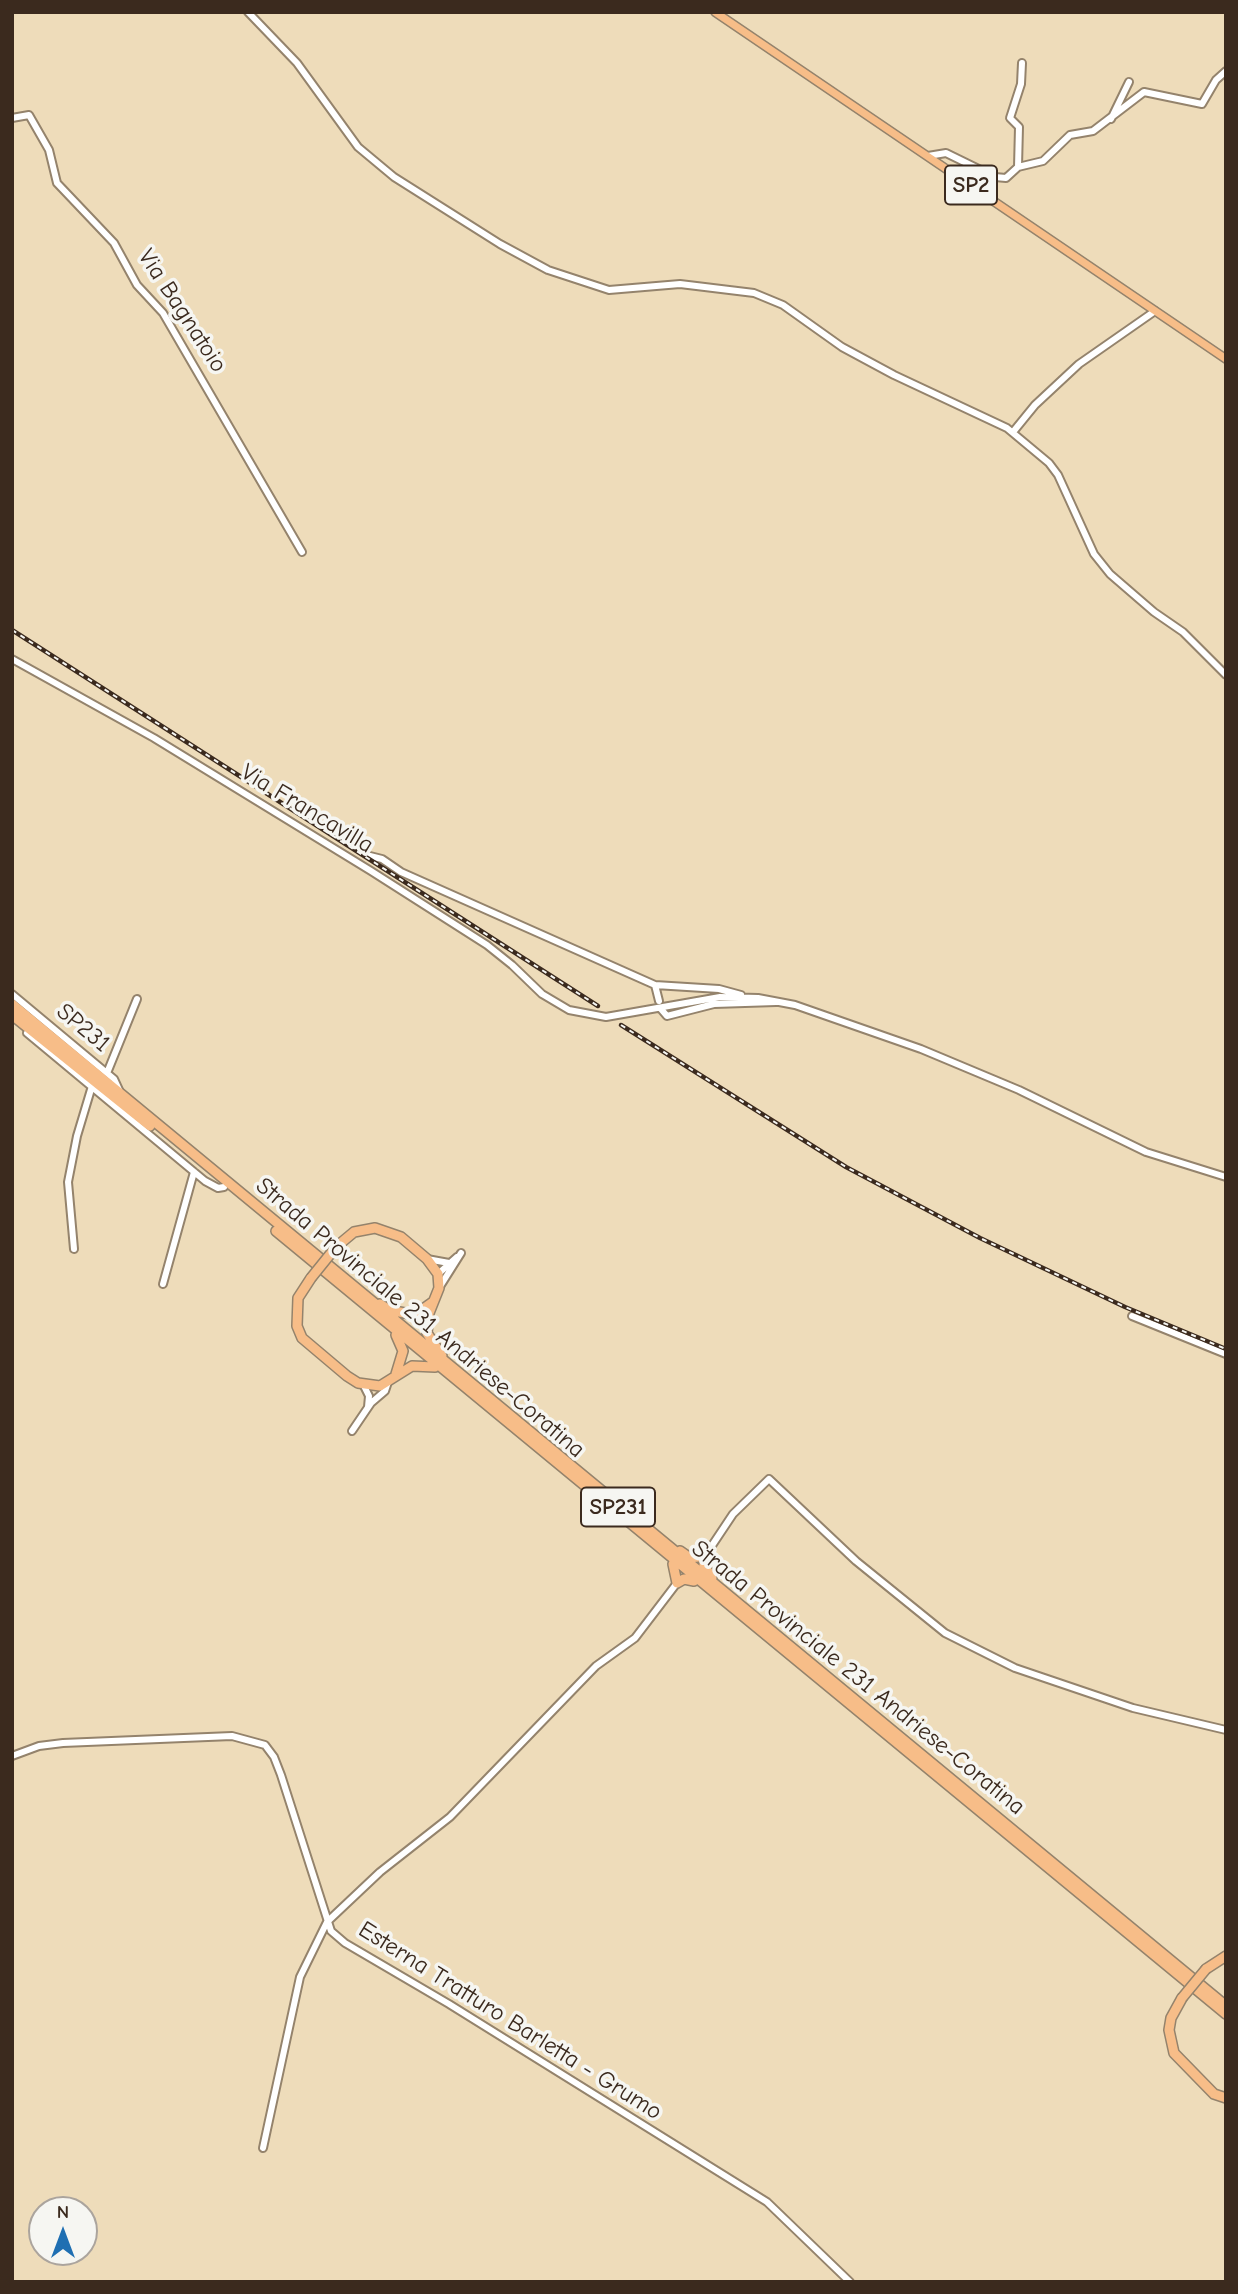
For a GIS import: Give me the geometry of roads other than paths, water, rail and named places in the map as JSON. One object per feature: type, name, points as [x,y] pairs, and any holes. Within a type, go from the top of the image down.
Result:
[{"type":"highway","name":"Strada Provinciale 231 Andriese-Coratina","points":[[12,1004],[619,1508],[808,1669],[1226,2014]]},
{"type":"highway","name":"Strada Provinciale 231 Andriese-Coratina","points":[[12,1018],[224,1187],[630,1526],[738,1610],[788,1643],[1226,2006]]},
{"type":"highway","points":[[442,1361],[442,1355],[427,1333],[426,1325],[439,1287],[438,1275],[427,1259],[401,1237],[375,1228],[354,1231],[335,1247],[298,1298],[295,1310],[302,1338],[323,1357],[363,1384],[376,1386],[391,1380],[404,1370],[423,1364],[436,1367],[456,1382]]},
{"type":"highway","points":[[347,1282],[400,1314],[419,1312],[435,1301]]},
{"type":"highway","points":[[390,1328],[403,1351],[391,1380]]},
{"type":"highway","points":[[619,1508],[636,1516],[685,1556],[705,1556],[704,1565],[708,1574],[737,1600],[738,1610]]},
{"type":"highway","points":[[630,1526],[674,1565],[677,1583],[692,1580],[738,1610]]},
{"type":"highway","points":[[1226,1956],[1206,1969],[1182,1998],[1171,2018],[1169,2030],[1174,2053],[1214,2094],[1226,2098]]},
{"type":"main road","name":"SP2","points":[[715,12],[1226,359]]},
{"type":"street","points":[[248,12],[296,63],[358,147],[394,177],[500,244],[548,270],[609,290],[680,284],[754,293],[783,304],[842,346],[894,375],[1013,432],[1053,469],[1094,554],[1110,574],[1154,612],[1183,632],[1226,675]]},
{"type":"street","points":[[1018,167],[1018,127],[1010,118],[1021,84],[1022,63]]},
{"type":"street","points":[[928,156],[946,153],[1001,179],[1018,167],[1043,161],[1070,135],[1093,131],[1111,120],[1144,92],[1202,104],[1216,80],[1226,71]]},
{"type":"street","points":[[1111,120],[1129,82]]},
{"type":"street","name":"Via Bagnatoio","points":[[12,118],[29,115],[48,150],[57,183],[114,243],[137,285],[163,313],[302,552]]},
{"type":"street","points":[[1013,432],[1035,405],[1079,364],[1155,311]]},
{"type":"street","name":"Via Francavilla","points":[[12,659],[154,738],[371,871],[503,957],[542,994],[569,1010],[606,1017],[720,993]]},
{"type":"street","points":[[370,856],[382,859],[401,872],[655,985],[779,1002],[920,1049],[1018,1090],[1146,1152],[1226,1177]]},
{"type":"street","points":[[655,985],[659,1001]]},
{"type":"street","name":"SP231","points":[[12,994],[107,1073],[122,1097]]},
{"type":"street","points":[[107,1073],[137,999]]},
{"type":"street","points":[[661,1009],[667,1016],[714,1004],[779,1002]]},
{"type":"street","points":[[12,1018],[194,1172],[214,1187],[224,1187]]},
{"type":"street","points":[[74,1249],[68,1182],[77,1136],[92,1086]]},
{"type":"street","points":[[163,1284],[194,1172]]},
{"type":"street","points":[[427,1259],[451,1264]]},
{"type":"street","points":[[438,1275],[451,1264]]},
{"type":"street","points":[[439,1287],[451,1264]]},
{"type":"street","points":[[1132,1316],[1226,1354]]},
{"type":"street","points":[[352,1431],[391,1380]]},
{"type":"street","points":[[363,1384],[372,1404]]},
{"type":"street","points":[[372,1404],[376,1386]]},
{"type":"street","points":[[705,1556],[733,1514],[769,1479],[856,1561],[945,1633],[1015,1668],[1133,1707],[1226,1730]]},
{"type":"street","points":[[263,2148],[300,1977],[327,1922],[380,1872],[450,1817],[596,1666],[635,1638],[677,1583]]},
{"type":"street","name":"Esterna Tratturo Barletta - Grumo","points":[[12,1756],[39,1746],[63,1742],[232,1736],[265,1745],[274,1757],[281,1775],[331,1931],[345,1943],[449,2004],[767,2202],[850,2282]]},
{"type":"railway","points":[[12,630],[598,1006]]},
{"type":"railway","points":[[621,1025],[846,1167],[980,1238],[1125,1307],[1226,1349]]}]
